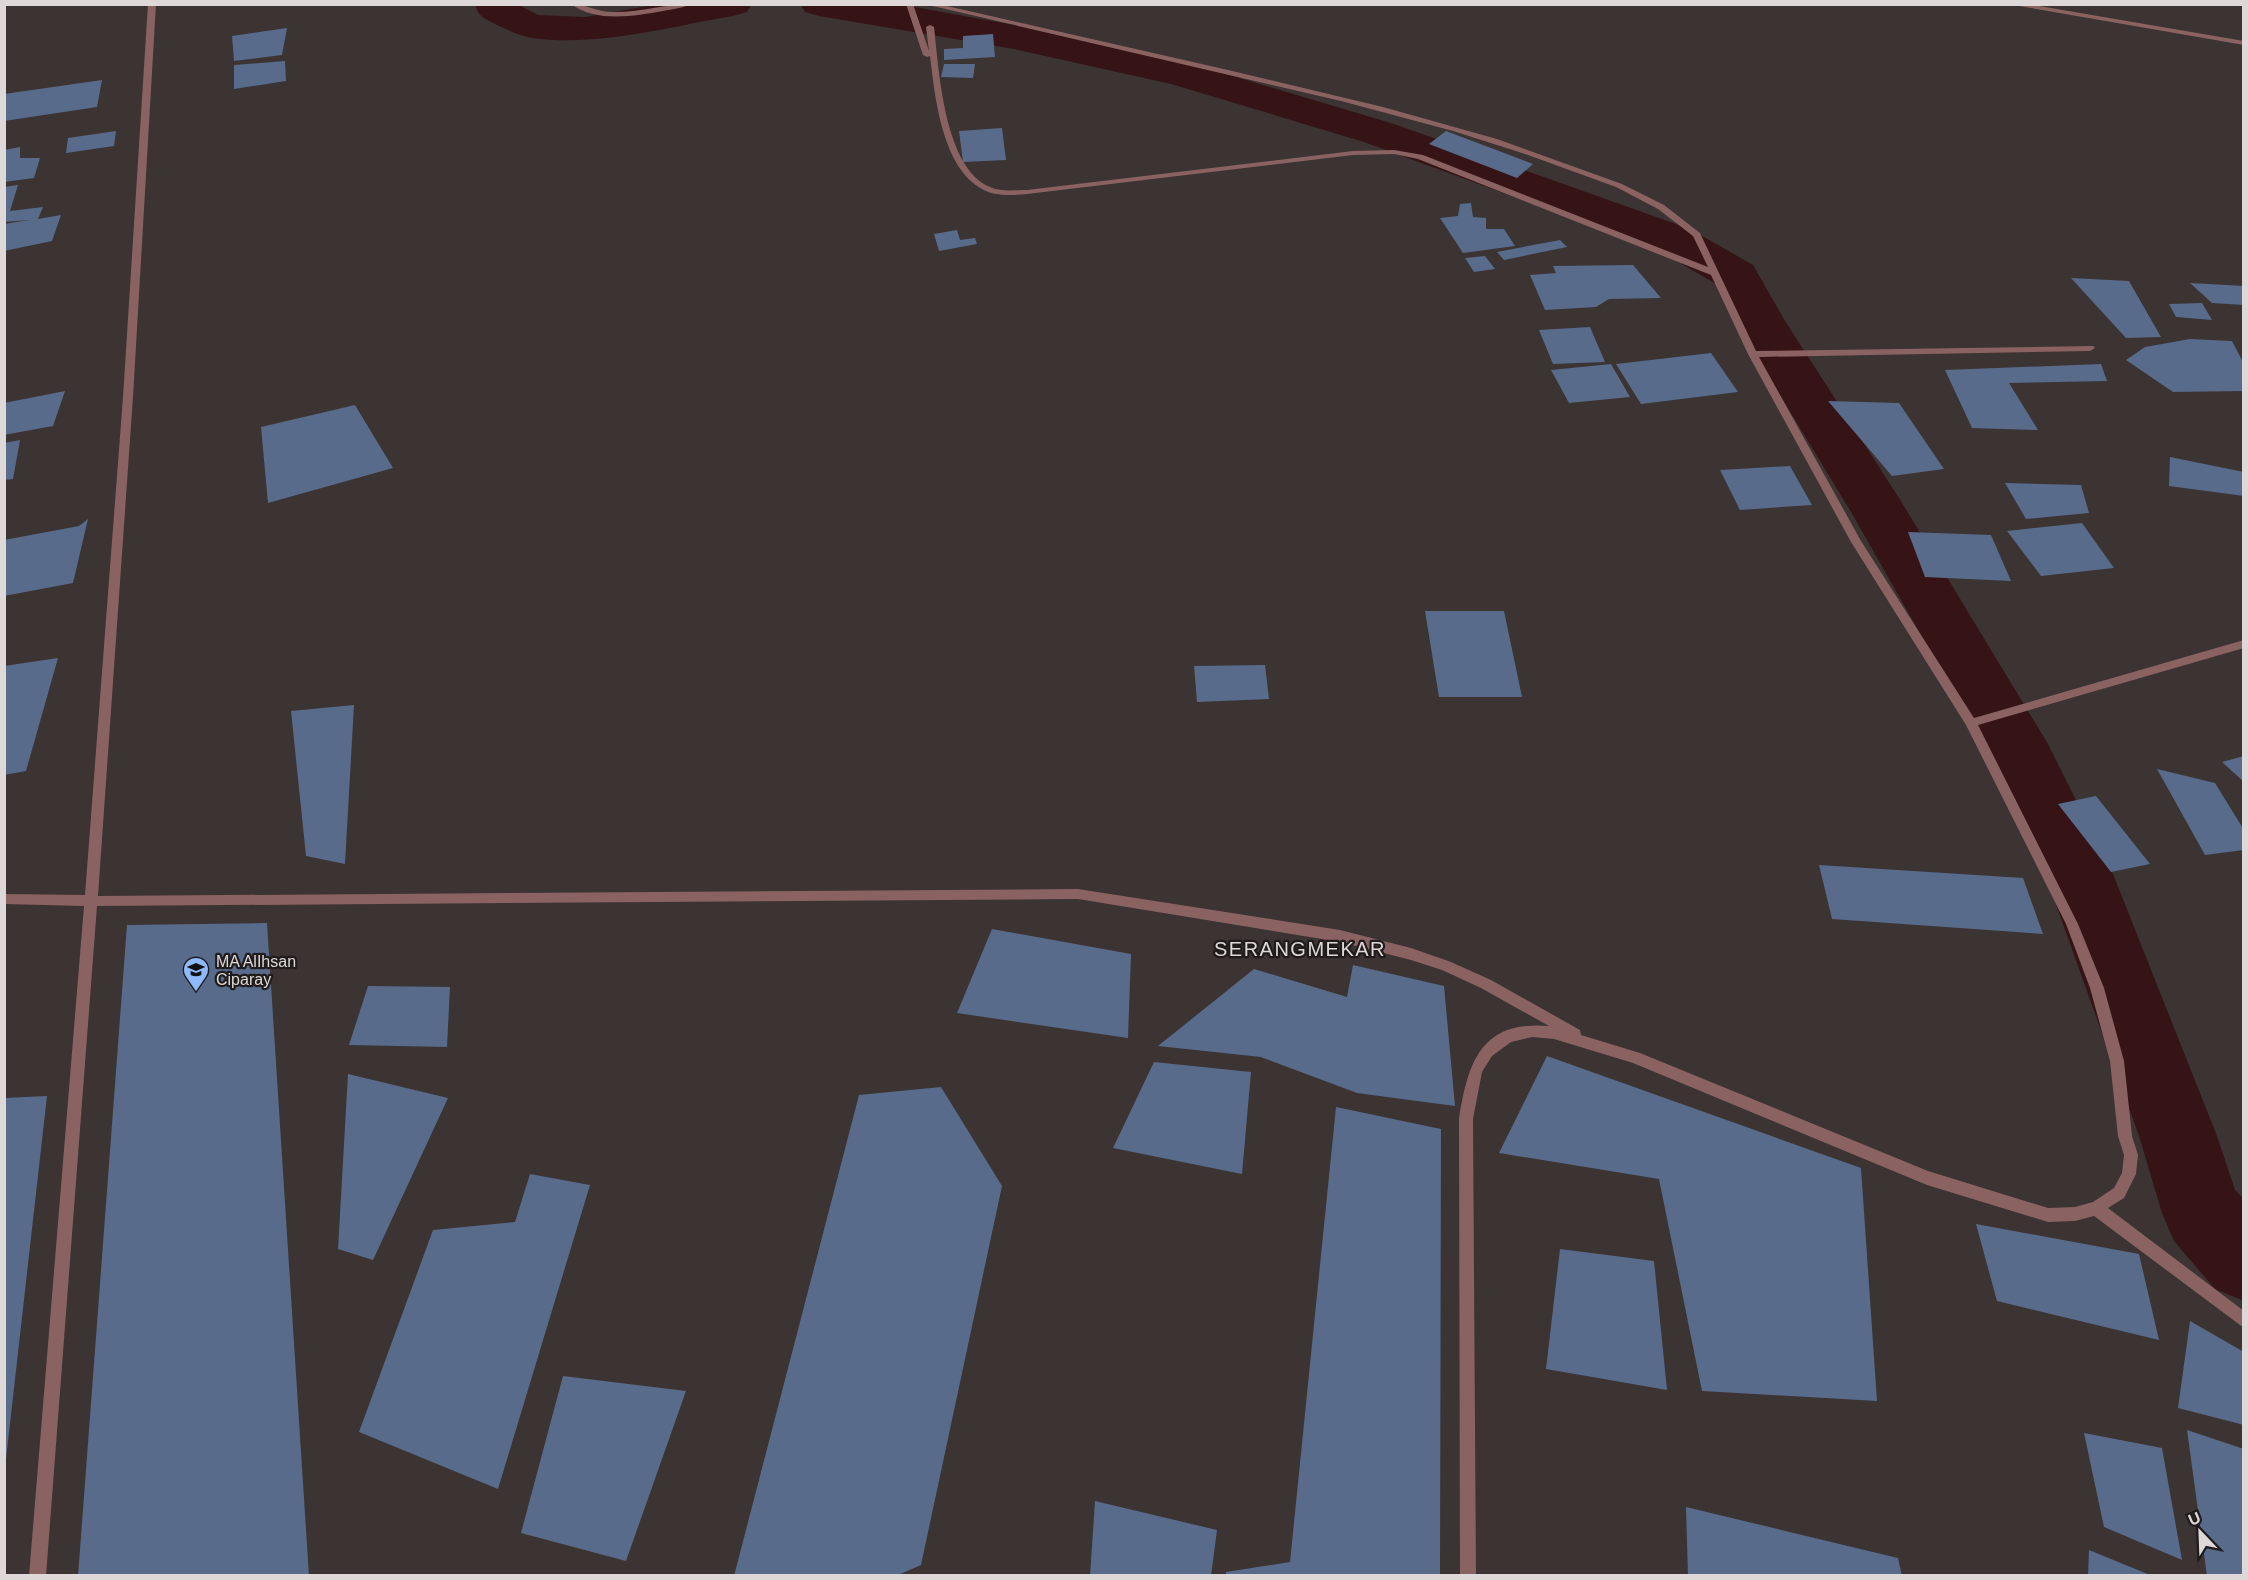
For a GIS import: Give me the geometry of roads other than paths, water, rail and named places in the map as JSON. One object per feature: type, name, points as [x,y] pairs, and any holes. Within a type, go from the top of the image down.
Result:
[{"type":"street","points":[[37,1575],[92,901],[138,243],[152,4]]},
{"type":"street","points":[[574,4],[586,11],[605,15],[688,4]]},
{"type":"street","points":[[909,4],[927,56],[930,27],[947,134],[967,172],[988,190],[1004,193],[1027,192],[1353,153],[1394,152],[1420,157],[1713,268]]},
{"type":"street","points":[[927,4],[1309,91],[1475,134],[1571,168],[1660,205],[1683,221],[1697,235],[1706,250],[1713,268],[1856,542],[1971,723],[2072,924],[2097,988],[2117,1061],[2125,1136],[2131,1155],[2129,1174],[2119,1193],[2096,1208],[2076,1214],[2048,1215],[1927,1178],[1635,1057],[1591,1043],[1554,1033],[1532,1031],[1507,1037],[1486,1052],[1476,1070],[1471,1086],[1466,1119],[1468,1575]]},
{"type":"street","points":[[2011,4],[2244,43]]},
{"type":"street","points":[[1759,354],[2090,348]]},
{"type":"street","points":[[1971,723],[2244,644]]},
{"type":"street","points":[[4,899],[92,901],[1078,894],[1340,936],[1411,954],[1446,966],[1486,984],[1591,1043]]},
{"type":"street","points":[[2096,1208],[2244,1321]]},
{"type":"waterway","points":[[495,4],[495,9],[531,26],[585,29],[733,4]]},
{"type":"waterway","points":[[819,4],[1014,37],[1181,74],[1379,133],[1673,239],[1736,275],[1760,321],[1879,512],[2016,744],[2079,874],[2178,1136],[2202,1213],[2244,1260]]},
{"type":"place","name":"MA AlIhsan Ciparay","points":[[196,993]]},
{"type":"district","name":"SERANGMEKAR","points":[[1300,949]]}]
